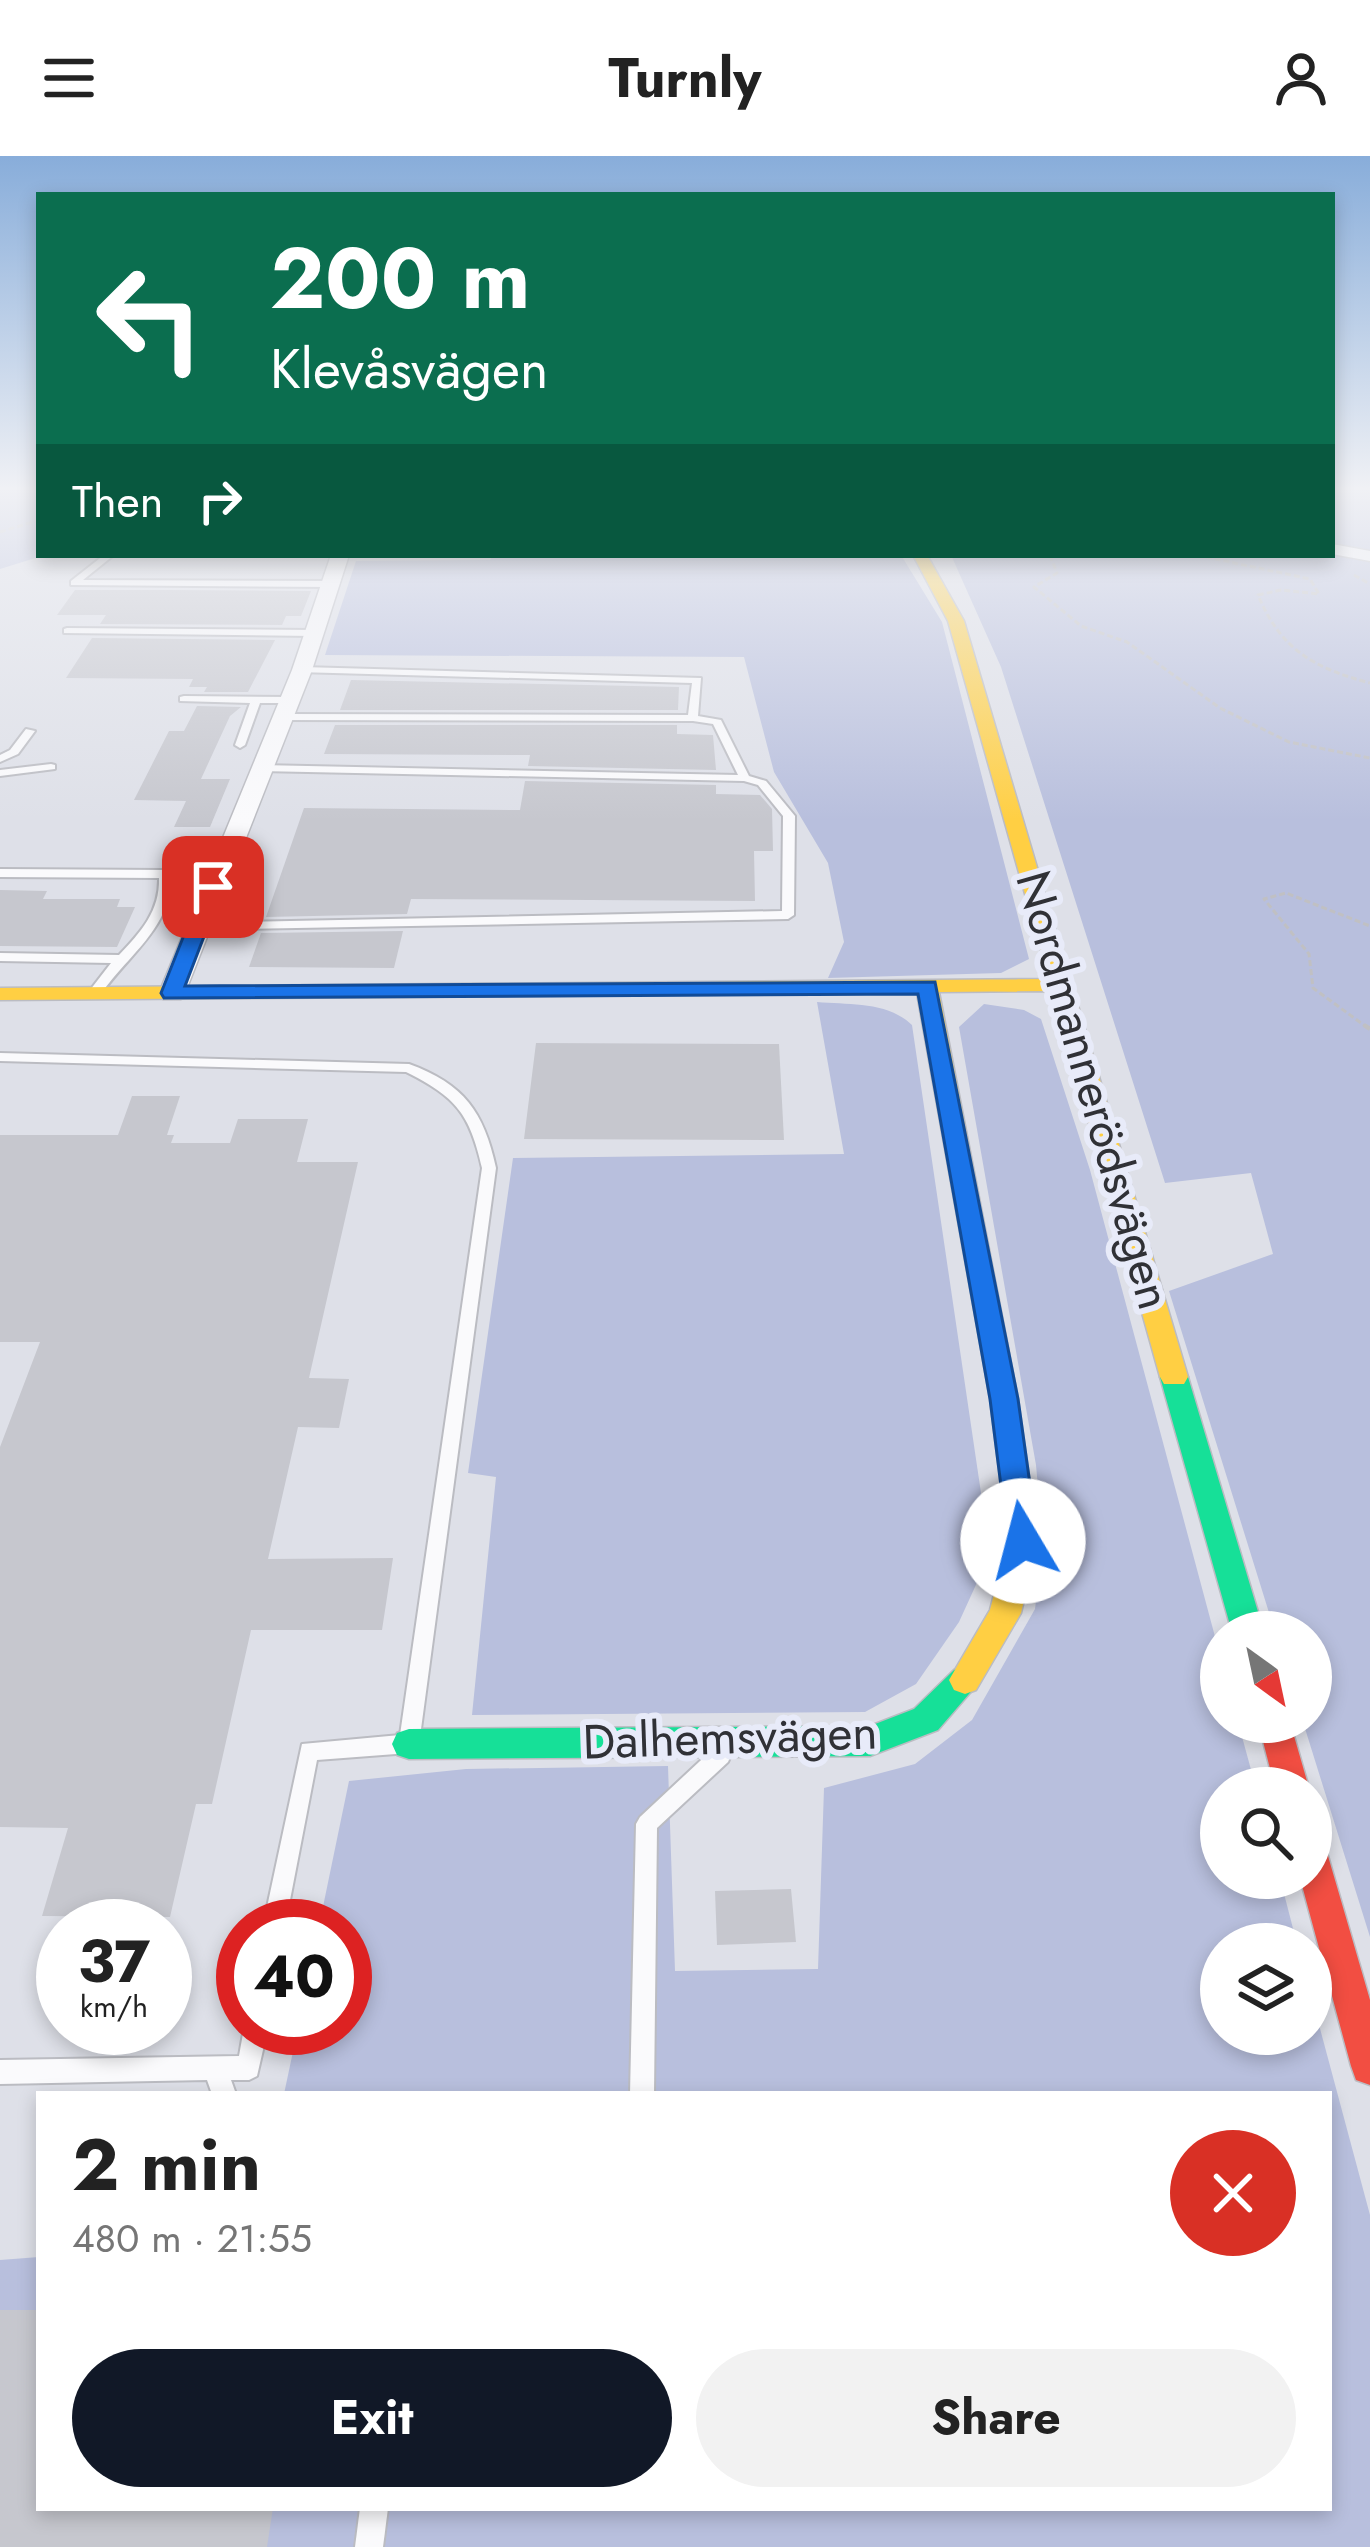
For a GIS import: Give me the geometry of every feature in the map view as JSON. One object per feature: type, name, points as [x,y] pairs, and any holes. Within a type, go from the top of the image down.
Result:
[{"type":"street","points":[[172,993],[327,598]]},
{"type":"street","name":"Nordmannerödsvägen","points":[[943,598],[956,621],[1064,985],[1242,1611]]},
{"type":"street","points":[[0,994],[1064,985]]},
{"type":"street","name":"Dalhemsvägen","points":[[409,1744],[870,1741],[926,1720],[972,1672],[1005,1612],[1023,1541],[1004,1399],[927,987]]},
{"type":"street","points":[[1323,1899],[1370,2066]]},
{"type":"lane","points":[[67,631],[314,633]]},
{"type":"lane","points":[[302,670],[697,680],[694,718]]},
{"type":"lane","points":[[184,699],[256,700],[286,708],[694,718],[717,722],[745,778]]},
{"type":"lane","points":[[240,745],[256,700]]},
{"type":"lane","points":[[0,759],[22,746],[30,731]]},
{"type":"lane","points":[[0,772],[51,767]]},
{"type":"lane","points":[[197,926],[788,916],[790,816],[762,783],[745,778],[260,767]]},
{"type":"lane","points":[[0,873],[165,874],[166,889],[146,938],[120,959],[94,994]]},
{"type":"lane","points":[[0,957],[120,959]]},
{"type":"lane","points":[[0,1058],[409,1068],[458,1092],[482,1130],[490,1168],[409,1744],[309,1751],[279,1899]]},
{"type":"lane","points":[[642,2091],[647,1824],[736,1742]]},
{"type":"lane","points":[[0,2072],[249,2068],[251,2055]]},
{"type":"lane","points":[[214,2069],[223,2091]]},
{"type":"lane","points":[[370,2547],[374,2511]]},
{"type":"path","points":[[1047,598],[1081,626],[1127,642],[1220,708],[1289,742],[1370,758]]},
{"type":"path","points":[[1259,598],[1271,633],[1298,655],[1370,683]]},
{"type":"path","points":[[1370,926],[1286,893],[1264,899],[1310,954],[1313,988],[1370,1029]]},
{"type":"shaded area","points":[[344,598],[927,598],[942,622],[1029,959],[1001,973],[828,978],[844,942],[828,863],[774,772],[744,657],[325,655]]},
{"type":"shaded area","points":[[970,598],[1370,598],[1370,1937],[1332,1815],[1332,1767],[1317,1767],[1310,1743],[1332,1743],[1332,1611],[1268,1611],[1169,1291],[1273,1254],[1251,1173],[1165,1183],[1001,667]]},
{"type":"shaded area","points":[[817,1002],[880,1008],[912,1025],[990,1554],[959,1622],[916,1684],[865,1712],[472,1715],[496,1477],[468,1473],[513,1158],[844,1154]]},
{"type":"shaded area","points":[[984,1004],[1024,1010],[1041,1019],[1090,1170],[1208,1611],[1200,1611],[1200,1743],[1244,1743],[1250,1767],[1200,1767],[1200,1899],[1285,1899],[1292,1923],[1200,1923],[1200,2055],[1327,2055],[1370,2215],[1370,2547],[0,2547],[0,2260],[36,2257],[36,2511],[1332,2511],[1332,2091],[285,2091],[292,2055],[372,2055],[372,1899],[325,1899],[349,1781],[466,1769],[668,1766],[675,1971],[818,1969],[824,1788],[915,1764],[972,1720],[1035,1609],[1043,1542],[1036,1465],[959,1027]]},
{"type":"building","points":[[70,598],[308,598],[301,616],[286,616],[282,625],[100,624],[106,615],[57,615]]},
{"type":"building","points":[[92,638],[275,640],[248,692],[204,692],[207,687],[189,687],[193,679],[66,678]]},
{"type":"building","points":[[351,680],[679,687],[678,710],[340,710]]},
{"type":"building","points":[[197,706],[241,707],[230,716],[201,779],[230,779],[210,827],[174,827],[186,801],[134,800],[169,731],[184,731]]},
{"type":"building","points":[[335,725],[677,725],[677,734],[713,735],[716,770],[528,766],[530,755],[324,754]]},
{"type":"building","points":[[525,781],[716,785],[716,794],[760,795],[772,809],[773,851],[754,851],[755,901],[411,899],[407,914],[266,917],[304,808],[520,810]]},
{"type":"building","points":[[0,890],[47,891],[43,899],[120,899],[117,907],[135,907],[117,947],[0,946]]},
{"type":"building","points":[[403,931],[394,968],[249,967],[261,933]]},
{"type":"building","points":[[536,1043],[779,1044],[784,1140],[524,1139]]},
{"type":"building","points":[[132,1096],[180,1096],[167,1135],[174,1135],[171,1143],[230,1143],[238,1119],[308,1119],[297,1162],[358,1162],[309,1378],[349,1379],[339,1428],[298,1427],[268,1559],[393,1558],[382,1630],[251,1630],[212,1804],[196,1804],[174,1899],[47,1899],[68,1828],[0,1827],[0,1447],[40,1342],[0,1342],[0,1135],[118,1135]]},
{"type":"building","points":[[791,1889],[796,1942],[717,1945],[715,1891]]},
{"type":"building","points":[[0,2310],[36,2310],[36,2511],[273,2511],[267,2547],[0,2547]]},
{"type":"traffic: fast","points":[[1174,1377],[1242,1611]]},
{"type":"traffic: fast","points":[[409,1744],[870,1741],[926,1720],[965,1680]]},
{"type":"traffic: slow","points":[[943,598],[956,621],[1174,1377]]},
{"type":"traffic: slow","points":[[0,994],[1064,985]]},
{"type":"traffic: slow","points":[[927,987],[1004,1399],[1023,1541],[1005,1613],[965,1680]]},
{"type":"traffic: jam","points":[[1280,1743],[1286,1767]]},
{"type":"traffic: jam","points":[[1323,1899],[1370,2066]]},
{"type":"route","points":[[213,887],[172,993],[927,987],[1004,1399],[1023,1541]]}]
